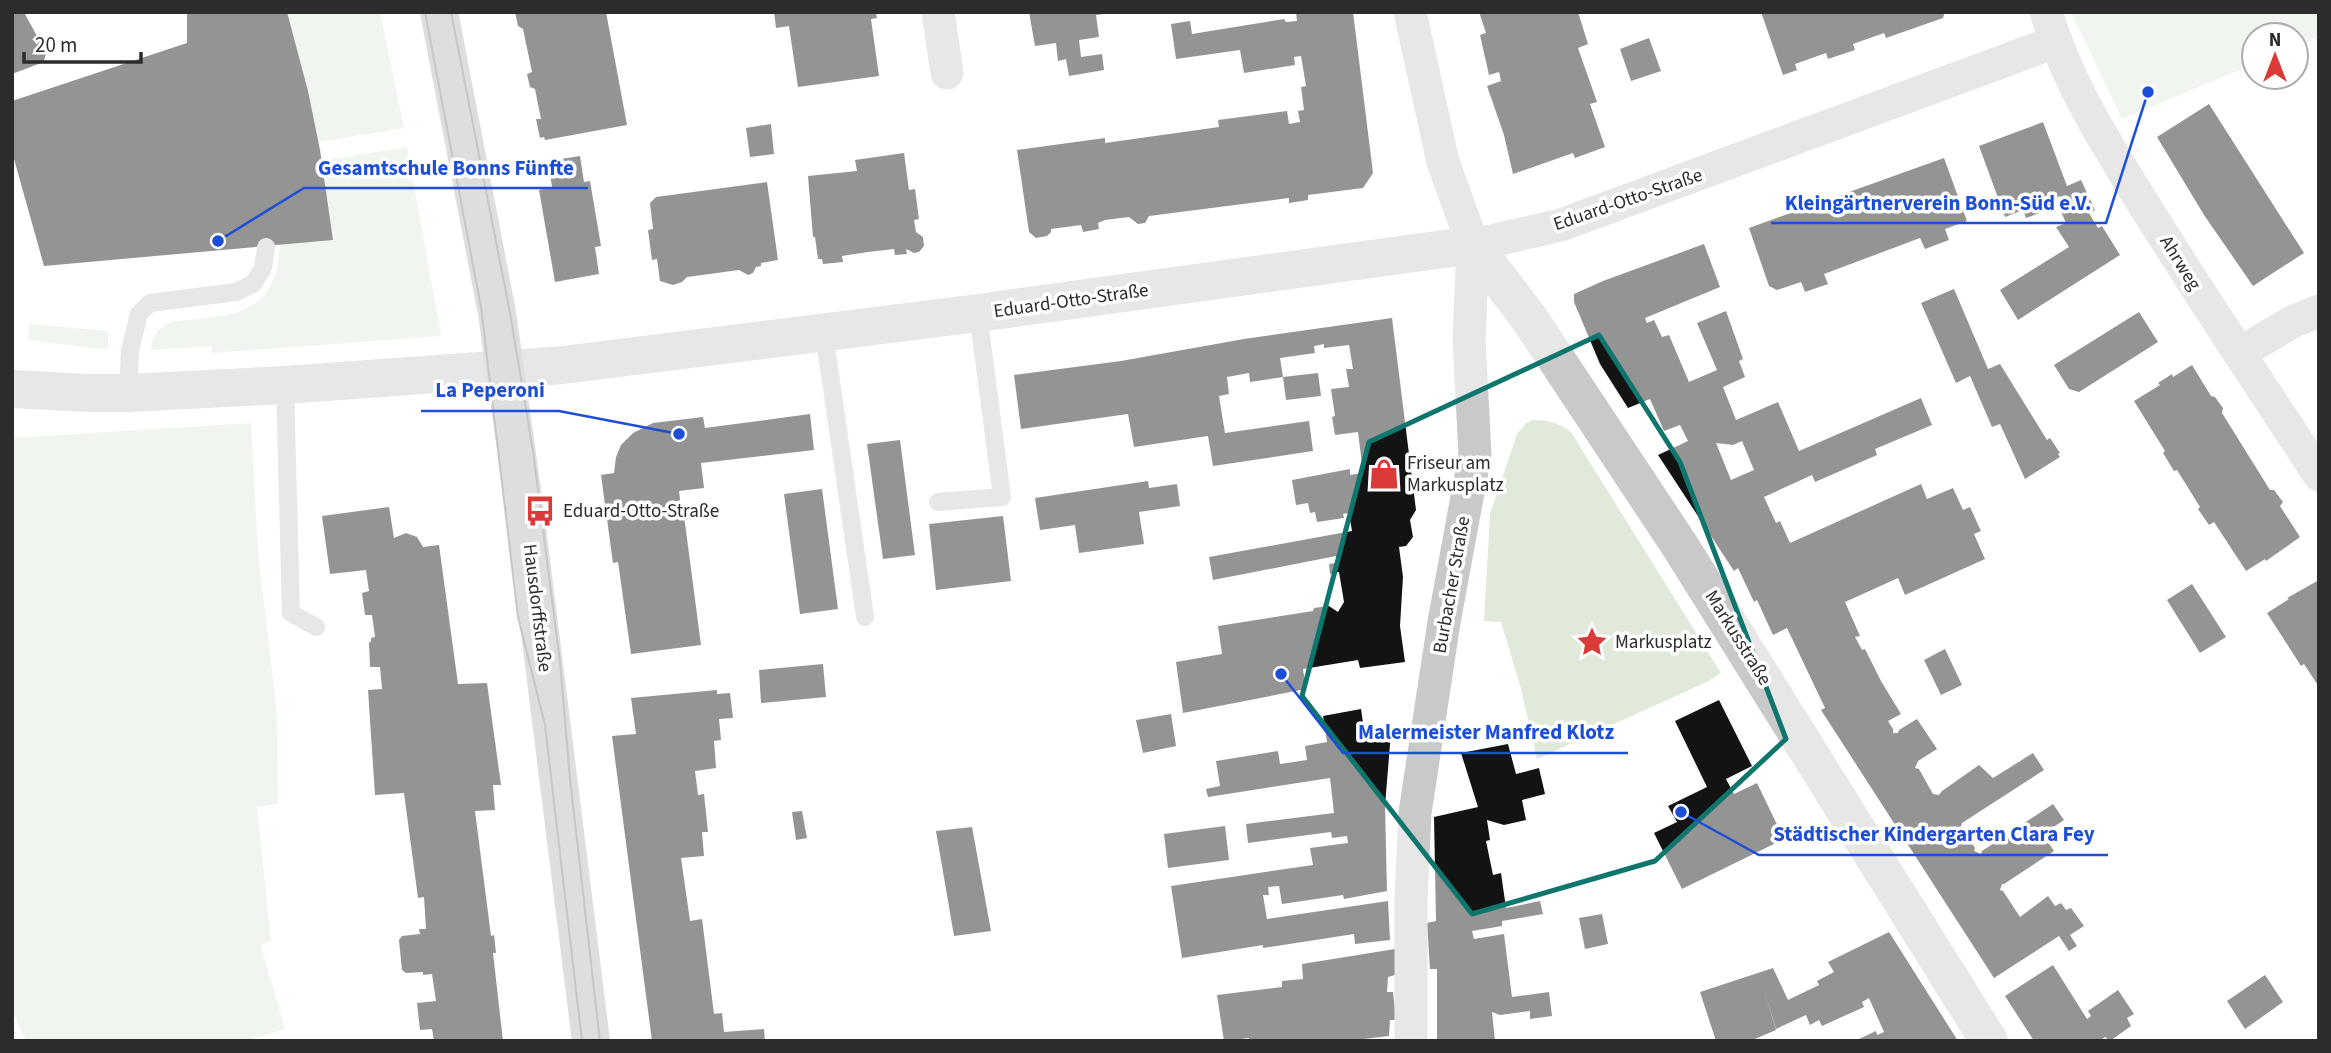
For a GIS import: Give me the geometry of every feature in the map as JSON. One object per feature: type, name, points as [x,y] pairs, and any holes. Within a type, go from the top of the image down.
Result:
[{"type":"main road","name":"Hausdorffstraße","points":[[439,12],[506,370],[591,1041]]},
{"type":"street","points":[[938,12],[947,73]]},
{"type":"street","name":"Burbacher Straße","points":[[1410,12],[1443,162],[1473,245],[1469,340],[1475,454],[1444,622],[1416,813],[1410,899],[1411,1041]]},
{"type":"street","name":"Eduard-Otto-Straße","points":[[12,389],[128,393],[285,386],[589,363],[1473,245],[1561,225],[2050,27]]},
{"type":"street","name":"Ahrweg","points":[[2050,27],[2071,80],[2098,131],[2203,300],[2319,475]]},
{"type":"street","name":"Markusstraße","points":[[1473,245],[1529,318],[1680,546],[1989,1041]]},
{"type":"street","points":[[2240,353],[2292,322],[2319,311]]},
{"type":"lane","points":[[128,393],[130,350],[139,314],[150,303],[236,292],[253,284],[262,268],[266,247]]},
{"type":"lane","points":[[938,502],[1002,497],[978,313]]},
{"type":"lane","points":[[824,333],[865,617]]},
{"type":"lane","points":[[285,386],[291,613],[316,627]]},
{"type":"highlighted area","points":[[1599,335],[1680,462],[1786,739],[1655,861],[1472,914],[1302,696],[1369,442]]},
{"type":"shaded area","points":[[287,12],[380,12],[404,128],[318,142],[308,91]]},
{"type":"shaded area","points":[[2071,12],[2319,12],[2319,37],[2310,41],[2310,21],[2240,21],[2240,70],[2122,119]]},
{"type":"shaded area","points":[[407,147],[441,336],[212,353],[211,346],[151,350],[155,335],[169,323],[232,314],[260,299],[270,287],[277,269],[280,245],[333,240],[320,161]]},
{"type":"shaded area","points":[[30,324],[108,331],[108,350],[28,340]]},
{"type":"shaded area","name":"Markusplatz","points":[[1533,420],[1553,422],[1571,432],[1721,673],[1709,681],[1537,759],[1520,685],[1501,622],[1484,621],[1490,514],[1517,434],[1526,423]]},
{"type":"shaded area","points":[[251,423],[258,552],[277,714],[278,804],[257,807],[271,940],[261,946],[285,1029],[246,1041],[26,1041],[12,1010],[12,438]]},
{"type":"building","points":[[12,12],[24,12],[46,53],[41,63],[12,74]]},
{"type":"building","points":[[187,12],[287,12],[320,150],[333,240],[44,266],[12,152],[12,101],[187,43]]},
{"type":"building","points":[[515,12],[606,12],[627,125],[545,140],[544,137],[540,138],[536,119],[541,119],[535,89],[530,87],[527,74],[532,72],[523,29],[518,26]]},
{"type":"building","points":[[774,12],[876,12],[877,18],[871,19],[879,76],[798,87],[789,26],[776,28]]},
{"type":"building","points":[[1029,12],[1104,12],[1096,15],[1099,37],[1079,40],[1081,57],[1102,54],[1104,70],[1069,76],[1066,59],[1058,61],[1056,43],[1035,46]]},
{"type":"building","points":[[1296,12],[1353,12],[1373,173],[1363,188],[1308,195],[1308,200],[1289,203],[1289,198],[1149,216],[1145,223],[1138,224],[1129,217],[1105,220],[1098,223],[1099,229],[1083,232],[1081,225],[1051,229],[1047,236],[1036,238],[1029,232],[1017,150],[1105,138],[1105,143],[1219,127],[1218,120],[1287,111],[1289,124],[1300,122],[1298,111],[1304,110],[1301,87],[1306,86],[1301,56],[1294,57],[1295,65],[1244,73],[1240,50],[1176,59],[1171,24],[1190,21],[1192,34],[1284,19],[1286,22],[1297,21]]},
{"type":"building","points":[[1479,12],[1578,12],[1588,44],[1578,48],[1597,102],[1590,104],[1605,147],[1575,158],[1573,153],[1513,174],[1504,135],[1487,86],[1501,81],[1499,72],[1489,75],[1480,35],[1486,33]]},
{"type":"building","points":[[1761,12],[1945,12],[1943,18],[1886,38],[1884,33],[1853,44],[1855,50],[1828,59],[1826,53],[1795,64],[1797,70],[1783,75]]},
{"type":"building","points":[[1649,38],[1661,71],[1631,81],[1620,49]]},
{"type":"building","points":[[2209,104],[2304,253],[2253,286],[2204,215],[2157,137]]},
{"type":"building","points":[[2043,122],[2067,186],[2081,180],[2095,210],[2089,213],[2098,228],[2102,226],[2120,255],[2018,320],[2000,290],[2069,247],[2056,227],[2066,223],[2059,207],[2063,206],[2060,196],[2053,199],[2057,207],[2026,218],[2023,210],[2005,217],[1979,146]]},
{"type":"building","points":[[771,124],[774,154],[750,157],[746,128]]},
{"type":"building","points":[[904,153],[909,190],[915,189],[919,219],[914,220],[916,232],[923,237],[924,246],[914,253],[906,249],[907,254],[895,255],[894,249],[868,252],[842,256],[843,262],[823,264],[822,259],[818,259],[813,237],[808,176],[857,171],[855,160]]},
{"type":"building","points":[[580,156],[584,182],[590,181],[601,246],[595,247],[599,274],[555,282],[539,190],[552,187],[548,161]]},
{"type":"building","points":[[1944,158],[1967,221],[1945,229],[1949,240],[1925,249],[1920,238],[1824,274],[1828,284],[1805,292],[1801,282],[1777,290],[1769,286],[1749,228]]},
{"type":"building","points":[[767,182],[778,260],[761,263],[761,266],[748,275],[739,270],[687,277],[673,285],[660,281],[657,259],[652,260],[648,230],[653,229],[650,203],[656,197]]},
{"type":"building","points":[[1704,244],[1720,287],[1645,318],[1647,323],[1654,320],[1662,337],[1669,335],[1689,382],[1717,370],[1697,323],[1726,311],[1743,359],[1739,361],[1745,377],[1723,387],[1736,420],[1778,402],[1799,451],[1921,398],[1932,425],[1875,449],[1877,455],[1815,482],[1812,475],[1764,497],[1776,523],[1780,521],[1790,543],[1921,484],[1927,499],[1953,488],[1963,510],[1970,507],[1981,531],[1974,534],[1985,559],[1905,595],[1898,578],[1845,602],[1860,636],[1855,637],[1862,650],[1865,649],[1901,714],[1888,721],[1893,733],[1898,733],[1917,719],[1937,749],[1918,761],[1915,768],[1919,769],[1933,794],[1939,795],[1979,765],[1993,778],[2033,753],[2044,770],[1962,823],[1960,829],[1975,848],[1974,851],[1981,854],[2053,804],[2064,820],[2043,834],[2054,851],[2002,884],[2000,890],[2020,917],[2048,896],[2055,906],[2061,903],[2066,910],[2071,908],[2084,926],[2070,935],[2077,946],[2069,951],[2059,936],[1994,978],[1821,710],[1825,708],[1787,628],[1773,635],[1738,568],[1734,571],[1658,455],[1688,441],[1680,425],[1664,431],[1650,399],[1628,408],[1600,364],[1574,302],[1574,294]],"holes":[[[1742,441],[1754,470],[1731,480],[1716,443],[1733,445]]]},
{"type":"building","points":[[1954,289],[1988,369],[2000,364],[2047,440],[2050,438],[2060,453],[2060,457],[2025,479],[2000,424],[1992,427],[1970,376],[1956,383],[1921,303]]},
{"type":"building","points":[[2139,312],[2158,342],[2079,392],[2069,389],[2054,365]]},
{"type":"building","points":[[1392,318],[1416,510],[1410,520],[1413,537],[1406,546],[1399,547],[1403,577],[1400,626],[1405,662],[1360,668],[1358,660],[1303,669],[1306,689],[1183,713],[1176,662],[1222,654],[1218,626],[1329,606],[1338,612],[1344,602],[1339,572],[1330,574],[1329,564],[1337,563],[1336,556],[1213,580],[1209,557],[1352,531],[1349,513],[1343,514],[1344,518],[1317,522],[1315,512],[1310,513],[1308,503],[1296,505],[1292,480],[1350,469],[1350,475],[1363,473],[1358,432],[1335,435],[1332,417],[1335,416],[1331,389],[1349,387],[1346,369],[1353,369],[1349,345],[1324,348],[1324,344],[1314,346],[1315,353],[1280,358],[1283,377],[1250,382],[1249,373],[1227,377],[1229,394],[1219,396],[1225,433],[1309,421],[1313,451],[1213,466],[1208,436],[1134,447],[1128,414],[1021,429],[1014,375],[1121,361],[1244,339]]},
{"type":"building","points":[[2192,365],[2211,396],[2215,397],[2223,408],[2222,413],[2270,490],[2274,490],[2283,502],[2280,506],[2300,537],[2266,561],[2265,559],[2246,571],[2214,522],[2209,525],[2198,509],[2200,507],[2177,470],[2174,471],[2163,453],[2165,451],[2134,401],[2172,374],[2173,377]]},
{"type":"building","points":[[1318,373],[1321,396],[1286,400],[1283,377]]},
{"type":"building","points":[[810,414],[814,450],[701,463],[704,488],[679,491],[701,645],[631,654],[618,562],[613,563],[601,475],[614,473],[621,445],[633,433],[653,423],[703,417],[705,428]]},
{"type":"building","points":[[900,440],[915,555],[883,559],[867,444]]},
{"type":"building","points":[[1148,481],[1149,488],[1177,484],[1180,506],[1139,512],[1144,544],[1079,553],[1075,525],[1040,530],[1035,498]]},
{"type":"building","points":[[822,489],[838,609],[800,614],[784,494]]},
{"type":"building","points":[[389,507],[394,538],[406,533],[417,537],[423,547],[439,545],[458,684],[487,683],[501,785],[493,785],[495,810],[475,811],[491,936],[494,935],[496,953],[493,953],[503,1041],[434,1041],[432,1029],[420,1030],[417,1003],[436,1001],[432,974],[406,973],[402,970],[399,940],[402,936],[420,934],[419,929],[426,929],[424,897],[418,898],[404,793],[375,795],[368,690],[382,689],[380,667],[370,667],[369,642],[375,637],[372,615],[365,615],[362,593],[369,591],[366,570],[330,574],[322,516]]},
{"type":"building","points":[[1003,516],[1011,581],[936,590],[929,524]]},
{"type":"building","points":[[2319,580],[2319,687],[2304,664],[2301,666],[2267,613]]},
{"type":"building","points":[[2192,584],[2226,637],[2200,653],[2167,600]]},
{"type":"building","points":[[1945,649],[1962,685],[1941,695],[1924,660]]},
{"type":"building","points":[[823,664],[826,697],[761,703],[759,670]]},
{"type":"building","points":[[717,690],[717,694],[730,693],[733,718],[719,719],[721,740],[714,741],[716,768],[695,771],[698,795],[704,794],[708,832],[702,832],[704,856],[681,858],[690,921],[702,919],[714,1014],[722,1013],[724,1032],[764,1029],[765,1041],[652,1041],[612,736],[636,734],[631,698]]},
{"type":"building","points":[[1719,700],[1752,766],[1726,779],[1734,794],[1757,783],[1784,839],[1682,889],[1654,833],[1677,822],[1668,806],[1707,787],[1675,721]]},
{"type":"building","points":[[1361,709],[1365,736],[1391,732],[1385,806],[1387,891],[1344,899],[1343,895],[1282,904],[1279,886],[1268,887],[1269,895],[1263,895],[1267,919],[1388,901],[1390,940],[1355,944],[1354,934],[1182,958],[1171,886],[1313,865],[1310,848],[1348,843],[1347,836],[1332,838],[1331,832],[1248,843],[1246,824],[1334,813],[1330,778],[1208,797],[1206,789],[1220,786],[1216,761],[1278,751],[1280,764],[1307,760],[1305,746],[1327,742],[1323,716]]},
{"type":"building","points":[[1171,714],[1176,746],[1143,753],[1136,720]]},
{"type":"building","points":[[1508,744],[1516,774],[1539,768],[1545,794],[1522,800],[1526,820],[1504,825],[1487,820],[1490,840],[1486,841],[1493,875],[1501,873],[1506,908],[1540,901],[1543,914],[1502,921],[1502,926],[1472,931],[1474,939],[1504,934],[1512,997],[1549,992],[1552,1016],[1530,1019],[1530,1011],[1500,1015],[1492,1012],[1495,1041],[1437,1041],[1437,969],[1430,969],[1427,923],[1436,921],[1434,817],[1478,807],[1461,753]]},
{"type":"building","points":[[802,811],[807,838],[796,840],[792,812]]},
{"type":"building","points":[[1225,826],[1229,860],[1168,868],[1164,834]]},
{"type":"building","points":[[972,827],[991,931],[954,936],[936,831]]},
{"type":"building","points":[[1602,914],[1608,944],[1585,949],[1579,918]]},
{"type":"building","points":[[1889,932],[1958,1041],[1855,1041],[1876,1031],[1877,1035],[1884,1032],[1869,998],[1862,1002],[1864,1007],[1822,1026],[1819,1020],[1810,1025],[1806,1015],[1776,1029],[1763,986],[1776,1030],[1750,1041],[1716,1041],[1700,992],[1773,968],[1788,1000],[1819,985],[1817,981],[1834,972],[1828,962]]},
{"type":"building","points":[[1395,949],[1395,975],[1388,977],[1387,992],[1393,992],[1396,1020],[1390,1020],[1389,1036],[1347,1041],[1249,1041],[1249,1038],[1224,1041],[1217,995],[1282,987],[1282,981],[1303,979],[1302,964]]},
{"type":"building","points":[[2053,965],[2087,1019],[2091,1016],[2088,1011],[2118,990],[2134,1014],[2127,1018],[2131,1026],[2110,1041],[2105,1037],[2100,1041],[2034,1041],[2005,996]]},
{"type":"building","points":[[2265,975],[2283,1002],[2245,1029],[2227,1001]]},
{"type":"tram line","points":[[425,12],[481,307],[518,617],[545,725],[582,1041]]},
{"type":"tram line","points":[[451,12],[510,313],[533,451],[560,662],[570,779],[600,1041]]},
{"type":"place","name":"Kleingärtnerverein Bonn-Süd e.V.","points":[[2148,92]]},
{"type":"place","name":"Gesamtschule Bonns Fünfte","points":[[218,241]]},
{"type":"place","name":"La Peperoni","points":[[679,434]]},
{"type":"place","name":"Friseur am Markusplatz","points":[[1384,474]]},
{"type":"place","name":"Eduard-Otto-Straße","points":[[540,511]]},
{"type":"place","name":"Markusplatz","points":[[1592,642]]},
{"type":"place","name":"Malermeister Manfred Klotz","points":[[1281,674]]},
{"type":"place","name":"Städtischer Kindergarten Clara Fey","points":[[1681,812]]}]
